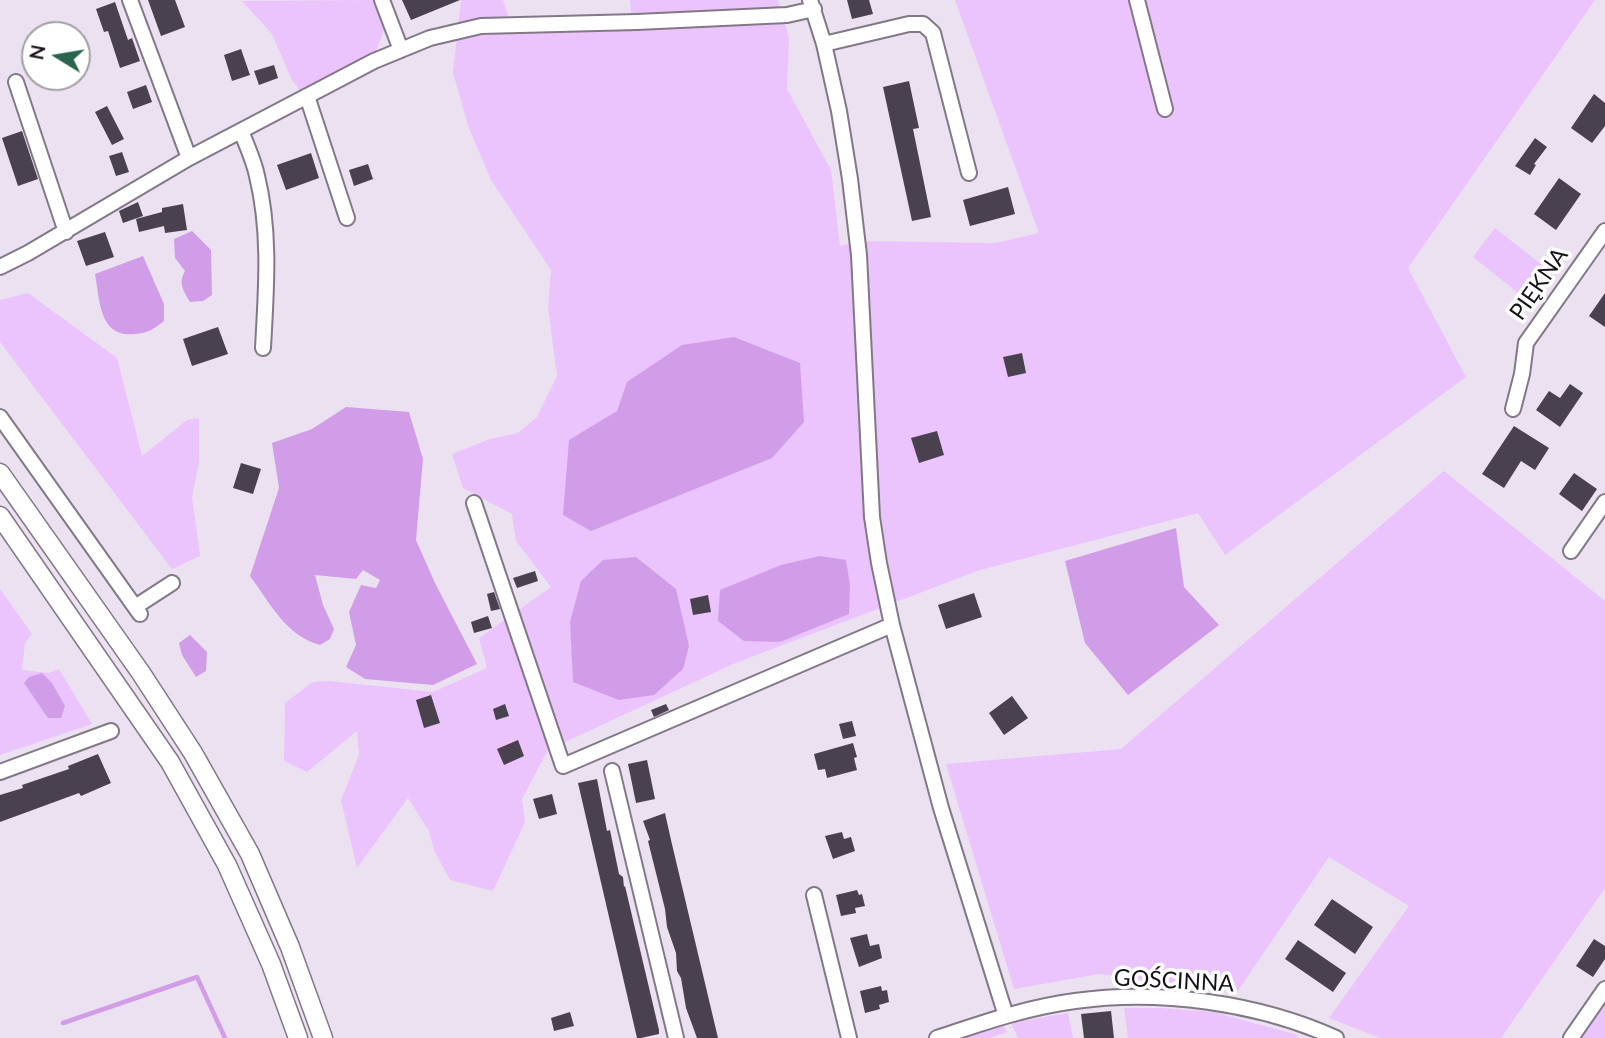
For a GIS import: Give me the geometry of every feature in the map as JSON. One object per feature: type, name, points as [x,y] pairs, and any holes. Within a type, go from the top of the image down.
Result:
[{"type":"main road","points":[[0,473],[141,673],[193,753],[250,854],[290,947],[323,1038]]},
{"type":"main road","points":[[0,516],[170,762],[227,865],[271,964],[298,1038]]},
{"type":"street","points":[[130,0],[189,158]]},
{"type":"street","points":[[382,0],[401,50]]},
{"type":"street","points":[[1137,0],[1165,109]]},
{"type":"street","points":[[0,267],[66,232],[189,158],[307,96],[430,38],[481,26],[787,15],[812,5],[839,111],[856,228],[872,517],[892,625],[941,808],[1006,1016]]},
{"type":"street","points":[[824,44],[909,24],[923,24],[933,33],[969,173]]},
{"type":"street","points":[[16,82],[66,232]]},
{"type":"street","points":[[307,96],[347,218]]},
{"type":"street","points":[[241,131],[257,175],[265,220],[267,285],[263,348]]},
{"type":"street","name":"PIĘKNA","points":[[1513,409],[1526,343],[1605,231]]},
{"type":"street","points":[[0,417],[138,610],[172,583]]},
{"type":"street","points":[[1571,551],[1605,502]]},
{"type":"street","points":[[474,503],[564,766],[892,625]]},
{"type":"street","points":[[0,772],[111,731]]},
{"type":"street","points":[[611,771],[676,1038]]},
{"type":"street","points":[[814,895],[849,1038]]},
{"type":"street","points":[[1571,1038],[1605,989]]},
{"type":"street","name":"GOŚCINNA","points":[[936,1038],[1006,1016],[1076,1000],[1143,997],[1216,1001],[1266,1013],[1336,1038]]},
{"type":"shaded area","points":[[374,0],[384,30],[376,51],[302,93],[292,80],[272,34],[242,1]]},
{"type":"shaded area","points":[[461,0],[503,0],[514,33],[632,28],[630,0],[778,0],[789,38],[787,89],[831,170],[840,246],[857,241],[996,243],[1039,233],[955,0],[1595,0],[1408,268],[1466,377],[1225,555],[1198,513],[980,570],[733,664],[548,750],[522,799],[525,822],[493,891],[450,880],[434,850],[429,831],[408,798],[357,868],[341,800],[359,755],[357,731],[307,772],[284,761],[285,703],[313,682],[329,681],[433,692],[487,668],[479,638],[551,587],[516,541],[512,514],[463,488],[452,454],[490,439],[518,433],[537,417],[557,376],[548,307],[551,270],[491,180],[469,128],[453,73]]},
{"type":"shaded area","points":[[1495,228],[1555,275],[1532,304],[1473,257]]},
{"type":"shaded area","points":[[192,231],[211,250],[212,295],[203,301],[190,302],[183,290],[185,271],[175,258],[174,239]]},
{"type":"shaded area","points":[[143,256],[164,304],[164,321],[147,332],[123,334],[114,330],[103,316],[95,274]]},
{"type":"shaded area","points":[[28,293],[117,358],[142,456],[187,420],[199,418],[199,462],[192,497],[200,556],[172,569],[0,342],[0,300]]},
{"type":"shaded area","points":[[734,337],[800,363],[804,422],[772,458],[591,531],[563,515],[569,440],[617,411],[627,382],[682,345]]},
{"type":"shaded area","points":[[346,407],[409,412],[423,459],[416,540],[477,664],[433,685],[365,679],[346,667],[356,645],[349,612],[361,585],[376,588],[380,580],[363,570],[356,579],[315,575],[323,605],[334,629],[330,639],[320,645],[308,641],[288,626],[250,576],[279,488],[272,443],[312,429]]},
{"type":"shaded area","points":[[1444,471],[1605,601],[1605,888],[1501,1038],[1380,1038],[1329,1018],[1409,906],[1329,857],[1237,992],[1099,974],[1014,989],[946,764],[1121,749]]},
{"type":"shaded area","points":[[1176,528],[1184,587],[1219,625],[1128,695],[1085,643],[1065,561]]},
{"type":"shaded area","points":[[820,556],[846,560],[850,585],[849,614],[780,642],[744,641],[718,621],[720,590],[781,565]]},
{"type":"shaded area","points":[[636,557],[676,589],[689,646],[683,669],[654,695],[619,700],[573,682],[570,622],[581,581],[603,560]]},
{"type":"shaded area","points":[[0,589],[32,634],[25,643],[22,670],[49,673],[59,669],[92,724],[0,755]]},
{"type":"shaded area","points":[[190,635],[207,652],[206,671],[196,677],[182,655],[179,643]]},
{"type":"shaded area","points":[[42,673],[52,683],[65,706],[61,718],[48,718],[24,683],[29,677]]},
{"type":"shaded area","points":[[1605,1000],[1605,1038],[1580,1038]]},
{"type":"shaded area","points":[[1124,1008],[1213,1012],[1298,1035],[1296,1038],[1128,1038]]},
{"type":"shaded area","points":[[1068,1013],[1073,1038],[1018,1038],[1011,1023]]},
{"type":"shaded area","points":[[1003,1025],[1007,1032],[989,1038],[961,1038]]},
{"type":"building","points":[[148,0],[175,0],[185,27],[161,36]]},
{"type":"building","points":[[402,0],[460,0],[411,20]]},
{"type":"building","points":[[847,0],[869,0],[873,14],[852,19]]},
{"type":"building","points":[[115,2],[128,40],[132,38],[140,61],[120,68],[108,31],[104,32],[96,9]]},
{"type":"building","points":[[241,49],[250,75],[232,81],[224,55]]},
{"type":"building","points":[[274,65],[278,78],[259,85],[254,71]]},
{"type":"building","points":[[909,81],[919,128],[913,129],[931,217],[912,221],[883,87]]},
{"type":"building","points":[[146,85],[152,102],[133,109],[127,92]]},
{"type":"building","points":[[1594,94],[1605,103],[1605,126],[1592,143],[1571,128]]},
{"type":"building","points":[[107,106],[124,139],[112,145],[95,112]]},
{"type":"building","points":[[22,131],[38,179],[18,186],[2,138]]},
{"type":"building","points":[[1535,138],[1547,147],[1534,164],[1536,165],[1530,175],[1515,166]]},
{"type":"building","points":[[122,152],[129,172],[116,176],[109,156]]},
{"type":"building","points":[[311,153],[319,178],[286,190],[277,165]]},
{"type":"building","points":[[368,164],[373,179],[354,186],[349,170]]},
{"type":"building","points":[[1559,178],[1581,194],[1556,230],[1534,214]]},
{"type":"building","points":[[1008,187],[1015,214],[970,226],[963,200]]},
{"type":"building","points":[[138,202],[143,216],[123,223],[119,211]]},
{"type":"building","points":[[183,204],[187,230],[165,233],[164,226],[139,232],[136,219],[162,212],[162,208]]},
{"type":"building","points":[[105,232],[114,257],[86,266],[77,241]]},
{"type":"building","points":[[1605,293],[1605,327],[1589,316]]},
{"type":"building","points":[[218,327],[228,354],[192,366],[183,339]]},
{"type":"building","points":[[1022,353],[1026,373],[1008,377],[1003,357]]},
{"type":"building","points":[[1570,384],[1583,393],[1560,427],[1536,410],[1549,391],[1560,398]]},
{"type":"building","points":[[1514,426],[1549,448],[1535,470],[1521,461],[1504,488],[1482,474]]},
{"type":"building","points":[[937,431],[944,455],[919,463],[911,438]]},
{"type":"building","points":[[241,463],[261,469],[253,494],[233,488]]},
{"type":"building","points":[[1574,473],[1597,489],[1582,511],[1559,494]]},
{"type":"building","points":[[535,571],[538,581],[517,588],[513,578]]},
{"type":"building","points":[[494,592],[500,609],[491,611],[487,594]]},
{"type":"building","points":[[974,593],[982,617],[946,629],[938,605]]},
{"type":"building","points":[[708,595],[711,612],[693,615],[690,599]]},
{"type":"building","points":[[488,616],[492,628],[474,633],[471,622]]},
{"type":"building","points":[[431,695],[440,723],[424,728],[416,700]]},
{"type":"building","points":[[1012,696],[1028,718],[1004,735],[989,713]]},
{"type":"building","points":[[505,704],[509,716],[496,720],[493,709]]},
{"type":"building","points":[[666,704],[669,710],[654,717],[651,710]]},
{"type":"building","points":[[852,721],[856,736],[843,739],[839,724]]},
{"type":"building","points":[[518,740],[524,756],[504,765],[497,749]]},
{"type":"building","points":[[853,743],[857,770],[827,778],[825,769],[818,770],[814,754]]},
{"type":"building","points":[[98,754],[111,783],[81,796],[79,793],[0,822],[0,795],[69,769],[68,766]]},
{"type":"building","points":[[647,760],[655,799],[636,803],[628,764]]},
{"type":"building","points":[[597,779],[607,831],[610,830],[619,874],[623,877],[659,1030],[659,1034],[641,1038],[637,1038],[578,783]]},
{"type":"building","points":[[552,794],[557,814],[539,819],[533,799]]},
{"type":"building","points":[[665,813],[718,1038],[697,1038],[677,971],[676,953],[667,927],[648,841],[650,840],[643,821]]},
{"type":"building","points":[[842,832],[844,839],[851,837],[855,851],[833,859],[825,836]]},
{"type":"building","points":[[857,890],[859,895],[862,894],[865,906],[855,908],[856,913],[841,916],[836,895]]},
{"type":"building","points":[[1332,899],[1373,927],[1355,954],[1314,925]]},
{"type":"building","points":[[867,934],[870,946],[879,944],[882,958],[859,967],[850,938]]},
{"type":"building","points":[[1594,939],[1605,946],[1605,959],[1593,977],[1576,966]]},
{"type":"building","points":[[1298,940],[1346,973],[1333,992],[1285,959]]},
{"type":"building","points":[[881,986],[882,991],[887,990],[889,1002],[879,1005],[880,1009],[865,1013],[860,991]]},
{"type":"building","points":[[1111,1011],[1114,1038],[1084,1038],[1081,1014]]},
{"type":"building","points":[[570,1012],[574,1026],[554,1031],[551,1018]]},
{"type":"waterway","points":[[63,1023],[197,977],[225,1038]]}]
